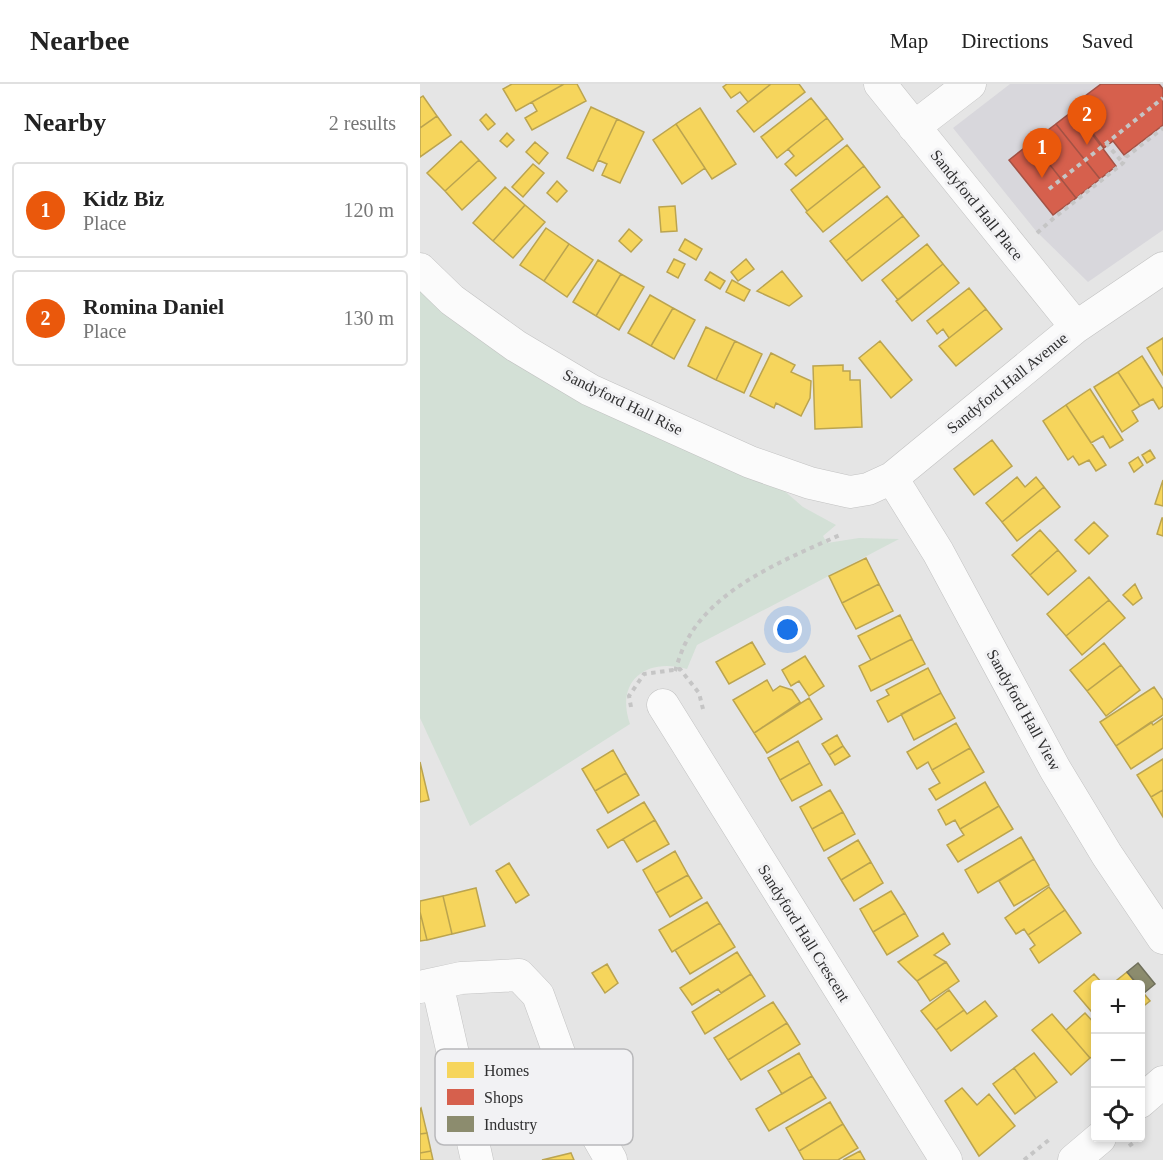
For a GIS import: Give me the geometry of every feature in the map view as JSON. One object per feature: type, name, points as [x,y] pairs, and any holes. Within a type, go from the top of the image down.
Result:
[{"type":"street","name":"Sandyford Hall Place","points":[[880,84],[1076,327]]},
{"type":"street","points":[[914,127],[970,84]]},
{"type":"street","name":"Sandyford Hall Avenue","points":[[849,492],[868,489],[892,478],[1076,327],[1163,268]]},
{"type":"street","name":"Sandyford Hall Rise","points":[[420,270],[452,300],[516,346],[590,390],[750,462],[810,483],[849,492]]},
{"type":"street","name":"Sandyford Hall View","points":[[892,478],[938,552],[1055,769],[1107,855],[1163,938]]},
{"type":"street","name":"Sandyford Hall Crescent","points":[[663,705],[946,1160]]},
{"type":"street","points":[[447,1049],[429,985],[461,978],[519,975],[538,995],[558,1049]]},
{"type":"street","points":[[1145,1098],[1163,1082]]},
{"type":"street","points":[[1074,1160],[1094,1142]]},
{"type":"street","points":[[473,1145],[477,1160]]},
{"type":"street","points":[[602,1145],[611,1160]]},
{"type":"path","points":[[1049,189],[1163,98]]},
{"type":"path","points":[[1030,239],[1163,128]]},
{"type":"path","points":[[1106,143],[1123,163]]},
{"type":"path","points":[[663,705],[685,644],[700,621],[736,587],[760,572],[842,534]]},
{"type":"shaded area","points":[[1010,84],[1163,84],[1163,230],[1088,282],[1036,231],[953,128]]},
{"type":"shaded area","points":[[420,279],[781,488],[803,507],[836,525],[823,536],[827,543],[859,538],[899,539],[697,645],[687,669],[659,666],[638,676],[627,696],[626,709],[630,724],[470,826],[420,718]]},
{"type":"building: Homes","points":[[512,84],[564,84],[516,111],[503,89]]},
{"type":"building: Homes","points":[[564,84],[577,84],[586,101],[532,130],[525,118],[537,111],[532,102]]},
{"type":"building: Homes","points":[[727,84],[771,84],[748,102],[740,92],[731,98],[723,87]]},
{"type":"building: Homes","points":[[771,84],[799,84],[805,92],[754,132],[737,111]]},
{"type":"building: Homes","points":[[423,96],[437,116],[420,128],[420,98]]},
{"type":"building: Homes","points":[[811,98],[827,118],[777,158],[761,137]]},
{"type":"building: Homes","points":[[591,107],[617,119],[593,171],[567,158]]},
{"type":"building: Homes","points":[[700,108],[736,164],[712,179],[676,124]]},
{"type":"building: Homes","points":[[486,114],[495,124],[488,130],[480,120]]},
{"type":"building: Homes","points":[[437,116],[451,135],[420,157],[420,128]]},
{"type":"building: Homes","points":[[827,118],[843,139],[796,176],[785,164],[794,156],[788,149]]},
{"type":"building: Homes","points":[[617,119],[644,132],[620,183],[602,175],[607,164],[598,160]]},
{"type":"building: Homes","points":[[676,124],[705,168],[682,184],[653,140]]},
{"type":"building: Homes","points":[[507,133],[514,140],[507,147],[500,141]]},
{"type":"building: Homes","points":[[461,141],[479,160],[445,191],[427,173]]},
{"type":"building: Homes","points":[[535,142],[548,153],[539,164],[526,152]]},
{"type":"building: Homes","points":[[847,145],[864,166],[807,211],[791,190]]},
{"type":"building: Homes","points":[[479,160],[496,178],[462,210],[445,191]]},
{"type":"building: Homes","points":[[533,164],[544,173],[523,197],[512,187]]},
{"type":"building: Homes","points":[[864,166],[880,187],[823,232],[806,212]]},
{"type":"building: Homes","points":[[557,181],[567,191],[557,202],[547,193]]},
{"type":"building: Homes","points":[[505,187],[525,205],[493,241],[473,223]]},
{"type":"building: Homes","points":[[887,196],[903,216],[846,261],[830,241]]},
{"type":"building: Homes","points":[[525,205],[545,222],[513,258],[493,241]]},
{"type":"building: Homes","points":[[675,206],[677,231],[661,232],[659,207]]},
{"type":"building: Homes","points":[[903,216],[919,236],[862,281],[846,261]]},
{"type":"building: Homes","points":[[546,228],[569,244],[544,281],[520,265]]},
{"type":"building: Homes","points":[[629,229],[642,240],[631,252],[619,241]]},
{"type":"building: Homes","points":[[685,239],[702,249],[696,260],[679,250]]},
{"type":"building: Homes","points":[[569,244],[593,260],[567,297],[544,281]]},
{"type":"building: Homes","points":[[927,244],[943,264],[898,300],[882,280]]},
{"type":"building: Homes","points":[[674,259],[685,264],[678,278],[667,272]]},
{"type":"building: Homes","points":[[746,259],[754,269],[738,281],[731,272]]},
{"type":"building: Homes","points":[[598,260],[621,274],[596,316],[573,302]]},
{"type":"building: Homes","points":[[943,264],[959,283],[912,321],[896,301]]},
{"type":"building: Homes","points":[[782,271],[802,296],[789,306],[757,291]]},
{"type":"building: Homes","points":[[710,272],[725,281],[720,289],[705,280]]},
{"type":"building: Homes","points":[[621,274],[644,287],[619,330],[596,316]]},
{"type":"building: Homes","points":[[732,280],[750,290],[744,301],[726,292]]},
{"type":"building: Homes","points":[[969,288],[986,309],[949,338],[943,329],[937,334],[927,321]]},
{"type":"building: Homes","points":[[650,295],[673,308],[651,346],[628,333]]},
{"type":"building: Homes","points":[[673,308],[695,320],[674,359],[651,346]]},
{"type":"building: Homes","points":[[986,309],[1002,329],[956,366],[939,346]]},
{"type":"building: Homes","points":[[706,327],[735,341],[716,380],[688,366]]},
{"type":"building: Homes","points":[[1163,338],[1163,375],[1147,348]]},
{"type":"building: Homes","points":[[735,341],[762,354],[744,393],[716,380]]},
{"type":"building: Homes","points":[[880,341],[912,380],[891,398],[859,358]]},
{"type":"building: Homes","points":[[771,353],[795,365],[791,372],[811,381],[810,398],[801,416],[776,403],[774,408],[750,396]]},
{"type":"building: Homes","points":[[1142,356],[1163,389],[1163,406],[1159,409],[1153,399],[1140,406],[1118,372]]},
{"type":"building: Homes","points":[[843,365],[843,371],[850,371],[850,380],[860,380],[862,427],[815,429],[813,366]]},
{"type":"building: Homes","points":[[1118,372],[1140,406],[1132,411],[1138,421],[1122,432],[1094,387]]},
{"type":"building: Homes","points":[[1090,389],[1123,440],[1110,448],[1103,436],[1091,443],[1066,405]]},
{"type":"building: Homes","points":[[1066,405],[1106,465],[1096,471],[1089,460],[1079,465],[1073,456],[1068,460],[1043,421]]},
{"type":"building: Homes","points":[[992,440],[1012,466],[974,495],[954,469]]},
{"type":"building: Homes","points":[[1150,450],[1155,458],[1147,463],[1142,455]]},
{"type":"building: Homes","points":[[1138,457],[1143,465],[1134,472],[1129,463]]},
{"type":"building: Homes","points":[[1017,477],[1025,487],[1036,477],[1044,487],[1002,522],[986,503]]},
{"type":"building: Homes","points":[[1163,480],[1163,506],[1155,504]]},
{"type":"building: Homes","points":[[1044,487],[1060,507],[1017,541],[1002,522]]},
{"type":"building: Homes","points":[[1163,518],[1163,536],[1157,534]]},
{"type":"building: Homes","points":[[1094,522],[1108,536],[1089,554],[1075,540]]},
{"type":"building: Homes","points":[[1040,530],[1058,550],[1030,575],[1012,555]]},
{"type":"building: Homes","points":[[1058,550],[1076,571],[1048,595],[1030,575]]},
{"type":"building: Homes","points":[[866,558],[879,584],[842,603],[829,576]]},
{"type":"building: Homes","points":[[1089,577],[1109,600],[1066,636],[1047,614]]},
{"type":"building: Homes","points":[[879,584],[893,611],[856,629],[842,603]]},
{"type":"building: Homes","points":[[1135,584],[1142,598],[1133,605],[1123,595]]},
{"type":"building: Homes","points":[[1109,600],[1125,618],[1082,655],[1066,636]]},
{"type":"building: Homes","points":[[900,615],[912,639],[871,660],[858,636]]},
{"type":"building: Homes","points":[[912,639],[925,664],[871,691],[859,666]]},
{"type":"building: Homes","points":[[752,642],[765,664],[729,684],[716,662]]},
{"type":"building: Homes","points":[[1104,643],[1121,665],[1087,691],[1070,670]]},
{"type":"building: Homes","points":[[805,656],[824,686],[809,696],[799,681],[791,686],[782,670]]},
{"type":"building: Homes","points":[[1121,665],[1140,690],[1106,716],[1087,691]]},
{"type":"building: Homes","points":[[928,668],[941,693],[888,722],[877,701],[889,695],[886,690]]},
{"type":"building: Homes","points":[[767,680],[773,691],[780,686],[792,690],[800,702],[754,733],[733,700]]},
{"type":"building: Homes","points":[[1154,687],[1163,700],[1163,715],[1116,746],[1100,722]]},
{"type":"building: Homes","points":[[941,693],[955,718],[914,740],[901,714]]},
{"type":"building: Homes","points":[[809,698],[822,719],[767,753],[754,733]]},
{"type":"building: Homes","points":[[1163,718],[1163,748],[1131,769],[1116,746],[1151,722],[1153,725]]},
{"type":"building: Homes","points":[[956,723],[970,748],[932,770],[928,762],[917,769],[907,752]]},
{"type":"building: Homes","points":[[837,735],[843,746],[829,755],[822,744]]},
{"type":"building: Homes","points":[[798,741],[810,763],[780,780],[768,758]]},
{"type":"building: Homes","points":[[843,746],[850,756],[835,765],[829,755]]},
{"type":"building: Homes","points":[[970,748],[984,772],[936,800],[929,789],[940,783],[932,770]]},
{"type":"building: Homes","points":[[613,750],[626,773],[595,791],[582,769]]},
{"type":"building: Homes","points":[[1163,759],[1163,790],[1151,797],[1137,775]]},
{"type":"building: Homes","points":[[420,762],[429,800],[420,802]]},
{"type":"building: Homes","points":[[810,763],[822,785],[792,801],[780,780]]},
{"type":"building: Homes","points":[[626,773],[639,795],[608,813],[595,791]]},
{"type":"building: Homes","points":[[985,782],[999,806],[960,829],[955,820],[946,825],[938,810]]},
{"type":"building: Homes","points":[[830,790],[843,812],[812,829],[800,807]]},
{"type":"building: Homes","points":[[1163,790],[1163,817],[1151,797]]},
{"type":"building: Homes","points":[[644,802],[655,820],[608,848],[597,830]]},
{"type":"building: Homes","points":[[999,806],[1013,829],[958,862],[947,845],[964,835],[960,829]]},
{"type":"building: Homes","points":[[843,812],[855,834],[824,851],[812,829]]},
{"type":"building: Homes","points":[[655,820],[669,844],[637,862],[623,839]]},
{"type":"building: Homes","points":[[1021,837],[1034,859],[978,893],[965,870]]},
{"type":"building: Homes","points":[[858,840],[871,862],[841,880],[828,858]]},
{"type":"building: Homes","points":[[675,851],[688,875],[656,893],[643,870]]},
{"type":"building: Homes","points":[[1034,859],[1049,885],[1014,906],[999,881]]},
{"type":"building: Homes","points":[[871,862],[883,883],[854,901],[841,880]]},
{"type":"building: Homes","points":[[509,863],[529,895],[516,903],[496,871]]},
{"type":"building: Homes","points":[[688,875],[702,898],[670,917],[656,893]]},
{"type":"building: Homes","points":[[1049,887],[1065,910],[1028,935],[1024,929],[1016,934],[1005,918]]},
{"type":"building: Homes","points":[[476,888],[485,926],[452,934],[443,896]]},
{"type":"building: Homes","points":[[891,891],[905,913],[873,932],[860,909]]},
{"type":"building: Homes","points":[[443,896],[452,934],[427,940],[420,912],[420,901]]},
{"type":"building: Homes","points":[[707,902],[720,923],[672,952],[659,930]]},
{"type":"building: Homes","points":[[1065,910],[1081,933],[1039,963],[1030,949],[1035,945],[1028,935]]},
{"type":"building: Homes","points":[[420,912],[427,940],[420,941]]},
{"type":"building: Homes","points":[[905,913],[918,936],[887,955],[873,932]]},
{"type":"building: Homes","points":[[720,923],[735,947],[690,974],[675,950]]},
{"type":"building: Homes","points":[[943,933],[950,944],[934,955],[946,962],[917,981],[898,962]]},
{"type":"building: Homes","points":[[737,952],[751,974],[721,993],[718,989],[692,1005],[680,988]]},
{"type":"building: Homes","points":[[946,962],[959,981],[930,1001],[917,981]]},
{"type":"building: Homes","points":[[607,964],[618,983],[605,993],[592,973]]},
{"type":"building: Homes","points":[[1127,972],[1134,980],[1117,980]]},
{"type":"building: Homes","points":[[751,974],[765,996],[705,1034],[692,1012]]},
{"type":"building: Homes","points":[[1094,974],[1099,980],[1091,980],[1091,1011],[1074,991]]},
{"type":"building: Homes","points":[[949,990],[964,1010],[936,1030],[921,1011]]},
{"type":"building: Homes","points":[[1145,995],[1150,1001],[1145,1005]]},
{"type":"building: Homes","points":[[985,1001],[997,1016],[951,1051],[936,1030],[964,1010],[967,1014]]},
{"type":"building: Homes","points":[[773,1002],[787,1023],[728,1060],[714,1038]]},
{"type":"building: Homes","points":[[1085,1013],[1091,1020],[1091,1057],[1090,1058],[1066,1030]]},
{"type":"building: Homes","points":[[1052,1014],[1090,1058],[1071,1075],[1032,1030]]},
{"type":"building: Homes","points":[[787,1023],[800,1044],[741,1080],[728,1060]]},
{"type":"building: Homes","points":[[799,1053],[812,1076],[782,1094],[768,1071]]},
{"type":"building: Homes","points":[[1034,1053],[1057,1082],[1036,1098],[1014,1068]]},
{"type":"building: Homes","points":[[1014,1068],[1036,1098],[1015,1114],[993,1084]]},
{"type":"building: Homes","points":[[812,1076],[826,1098],[769,1131],[756,1109]]},
{"type":"building: Homes","points":[[962,1088],[977,1105],[989,1094],[1015,1126],[979,1156],[945,1101]]},
{"type":"building: Homes","points":[[830,1102],[843,1124],[799,1151],[786,1128]]},
{"type":"building: Homes","points":[[420,1109],[427,1133],[420,1134]]},
{"type":"building: Homes","points":[[843,1124],[858,1148],[838,1160],[804,1160],[799,1151]]},
{"type":"building: Homes","points":[[427,1133],[431,1151],[420,1153],[420,1134]]},
{"type":"building: Homes","points":[[431,1151],[433,1160],[420,1160],[420,1153]]},
{"type":"building: Homes","points":[[860,1151],[865,1160],[843,1160]]},
{"type":"building: Homes","points":[[571,1153],[574,1160],[542,1160]]},
{"type":"building: Shops","points":[[1101,84],[1159,84],[1163,89],[1163,125],[1124,155],[1113,141],[1104,148],[1072,106]]},
{"type":"building: Shops","points":[[1074,110],[1116,166],[1100,179],[1056,124]]},
{"type":"building: Shops","points":[[1056,124],[1100,179],[1076,198],[1032,142]]},
{"type":"building: Shops","points":[[1032,142],[1076,198],[1053,215],[1009,160]]},
{"type":"building: Industry","points":[[1138,963],[1155,984],[1145,992],[1145,980],[1134,980],[1127,972]]},
{"type":"place","name":"Romina Daniel","points":[[1087,145]]},
{"type":"place","name":"Kidz Biz","points":[[1042,178]]}]
